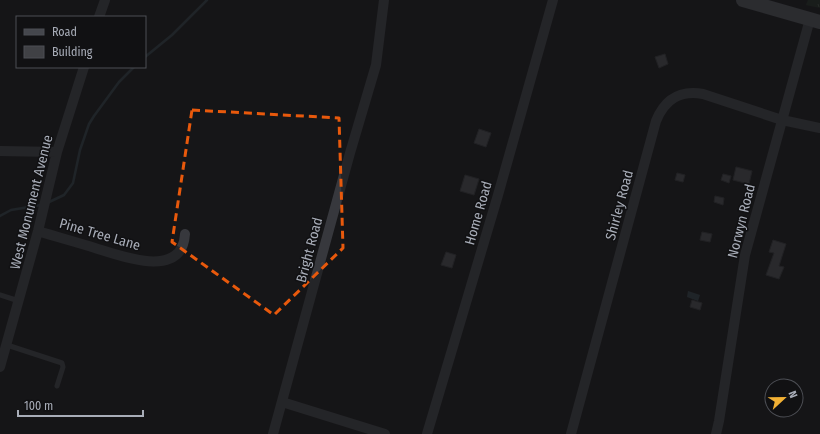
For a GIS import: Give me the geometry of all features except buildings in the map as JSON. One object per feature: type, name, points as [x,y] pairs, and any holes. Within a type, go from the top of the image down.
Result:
[{"type":"main road","points":[[743,0],[815,20]]},
{"type":"street","points":[[99,16],[105,0]]},
{"type":"street","name":"Bright Road","points":[[273,434],[350,153],[376,65],[384,0]]},
{"type":"street","name":"Home Road","points":[[427,434],[498,195],[553,0]]},
{"type":"street","name":"Norwyn Road","points":[[716,434],[745,255],[782,120],[815,20]]},
{"type":"street","name":"West Monument Avenue","points":[[0,367],[38,231],[56,152],[84,68]]},
{"type":"street","name":"Shirley Road","points":[[571,434],[656,121],[662,108],[673,98],[695,92],[782,120],[820,128]]},
{"type":"street","points":[[0,151],[56,152]]},
{"type":"street","name":"Pine Tree Lane","points":[[38,231],[131,259],[150,261],[168,259],[176,255],[182,250],[185,242],[185,234]]},
{"type":"street","points":[[282,402],[385,434]]},
{"type":"lane","points":[[0,295],[19,301]]},
{"type":"lane","points":[[7,345],[62,363],[63,367],[57,386]]},
{"type":"highlighted area","points":[[192,110],[339,118],[343,248],[274,315],[172,242]]},
{"type":"green space","points":[[808,0],[820,0],[820,8],[806,5]]},
{"type":"water","points":[[688,291],[700,295],[698,301],[687,297]]},
{"type":"waterway","points":[[146,56],[172,35],[207,0]]},
{"type":"waterway","points":[[47,203],[64,195],[73,183],[80,150],[89,124],[119,82],[133,68]]},
{"type":"waterway","points":[[0,216],[11,210],[41,205]]}]
